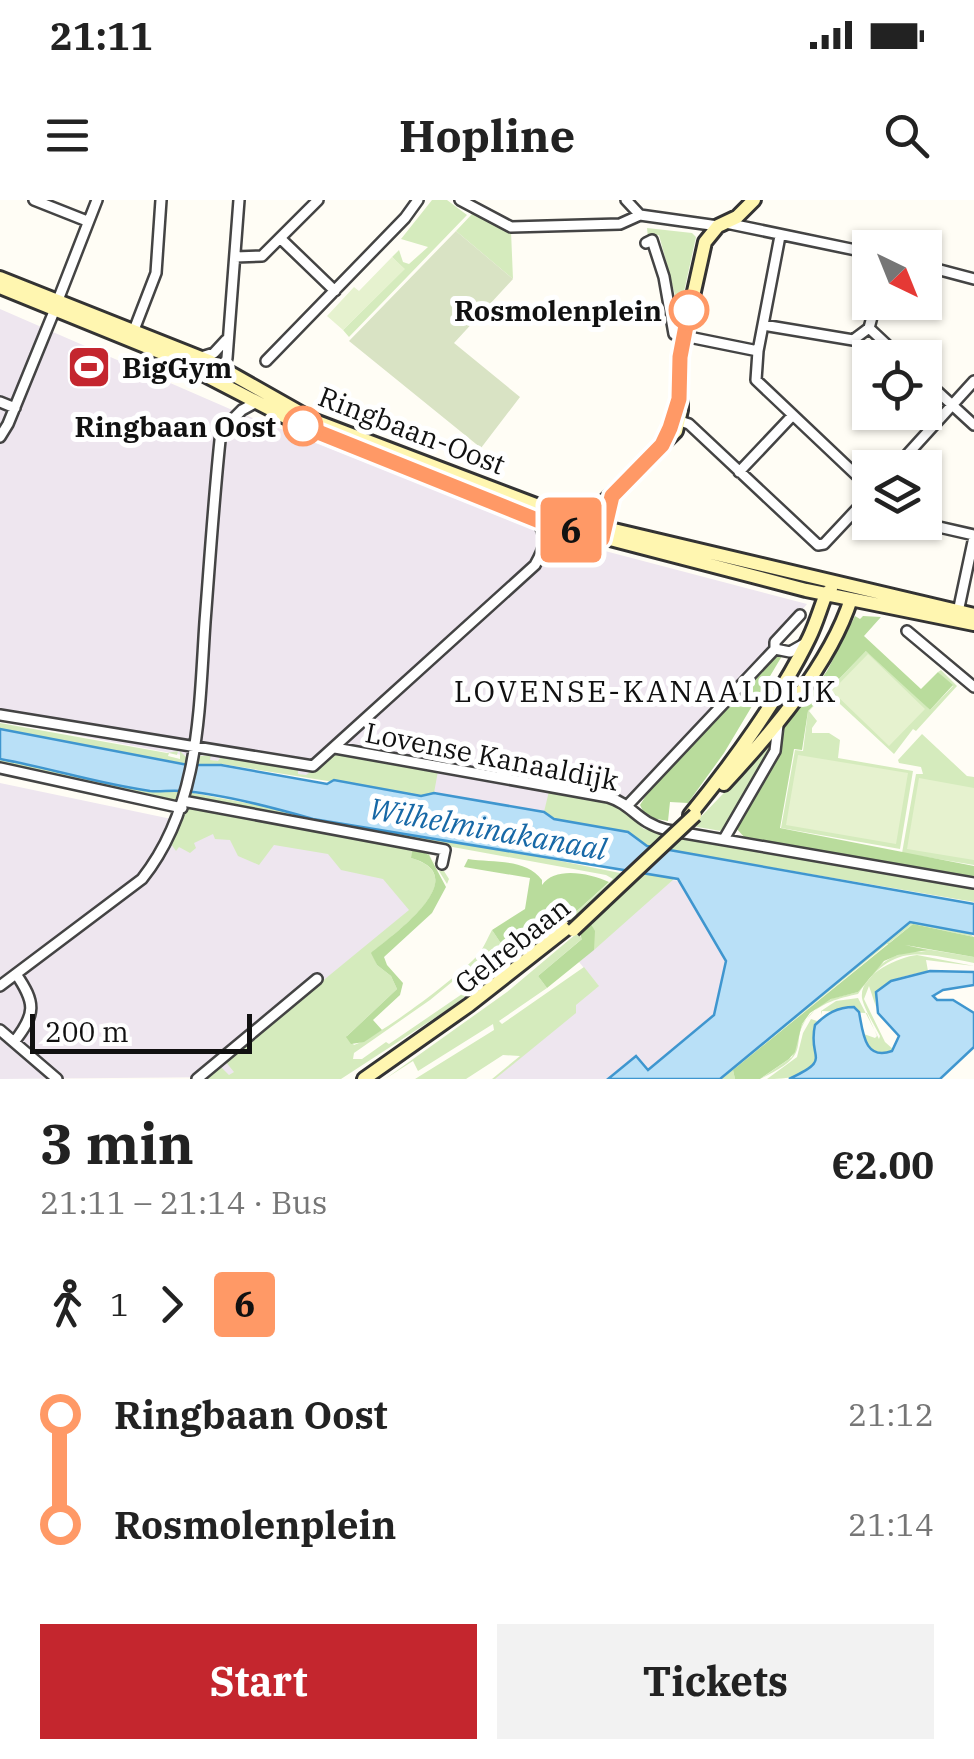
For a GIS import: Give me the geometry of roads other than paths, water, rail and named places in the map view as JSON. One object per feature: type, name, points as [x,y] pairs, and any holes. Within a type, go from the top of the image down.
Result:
[{"type":"main road","points":[[600,532],[606,500],[662,445],[677,420],[683,338],[705,242],[754,200]]},
{"type":"main road","name":"Ringbaan-Oost","points":[[0,278],[162,353],[221,375],[255,399],[600,532],[826,594]]},
{"type":"main road","name":"Ringbaan-Oost","points":[[0,287],[134,330],[201,357],[255,399],[362,451],[537,520],[974,615]]},
{"type":"main road","name":"Ringbaan-Oost","points":[[844,589],[974,624]]},
{"type":"main road","points":[[826,594],[844,589]]},
{"type":"main road","name":"Gelrebaan","points":[[372,1079],[490,996],[570,929],[692,815],[820,665],[839,632],[844,589]]},
{"type":"main road","name":"Gelrebaan","points":[[692,815],[722,776],[809,638],[826,594]]},
{"type":"main road","name":"Gelrebaan","points":[[364,1079],[570,929]]},
{"type":"street","points":[[34,200],[87,220]]},
{"type":"street","points":[[0,436],[15,408],[97,200]]},
{"type":"street","points":[[134,330],[156,273],[161,200]]},
{"type":"street","points":[[221,375],[228,338],[239,200]]},
{"type":"street","points":[[234,257],[262,256],[318,200]]},
{"type":"street","points":[[266,361],[418,200]]},
{"type":"street","points":[[460,200],[512,227],[620,224],[640,216],[722,225],[852,250]]},
{"type":"street","points":[[626,200],[640,216]]},
{"type":"street","points":[[780,236],[756,380],[852,474]]},
{"type":"street","points":[[280,238],[335,291]]},
{"type":"street","points":[[646,243],[652,240],[659,259],[674,334],[758,350]]},
{"type":"street","points":[[942,271],[974,279]]},
{"type":"street","points":[[763,325],[851,340],[869,328],[871,320]]},
{"type":"street","points":[[869,328],[882,340]]},
{"type":"street","points":[[201,357],[214,353],[228,338]]},
{"type":"street","points":[[910,450],[949,402],[974,381]]},
{"type":"street","points":[[942,396],[974,425]]},
{"type":"street","points":[[0,986],[142,879],[166,845],[184,800],[196,746],[221,431],[255,399]]},
{"type":"street","points":[[0,402],[15,408]]},
{"type":"street","points":[[739,472],[792,416]]},
{"type":"street","points":[[677,420],[689,424],[820,546],[852,511]]},
{"type":"street","points":[[335,748],[535,565],[546,535],[537,520]]},
{"type":"street","points":[[942,528],[974,536],[958,612]]},
{"type":"street","points":[[627,806],[775,648],[800,615]]},
{"type":"street","points":[[906,631],[974,687]]},
{"type":"street","points":[[775,648],[798,650],[809,638]]},
{"type":"street","name":"Lovense Kanaaldijk","points":[[0,715],[313,766],[335,748],[608,798],[627,806],[646,824],[974,883]]},
{"type":"street","points":[[724,839],[775,752],[778,718]]},
{"type":"street","points":[[0,768],[445,850],[442,864]]},
{"type":"street","points":[[14,1042],[28,1023],[31,998],[16,974]]},
{"type":"street","points":[[197,1079],[317,980]]},
{"type":"street","points":[[0,1030],[57,1079]]},
{"type":"water","name":"Wilhelminakanaal","points":[[0,729],[188,765],[221,765],[327,784],[334,780],[421,796],[434,793],[544,812],[554,819],[628,832],[647,846],[974,904],[974,934],[910,922],[720,1079],[608,1079],[636,1056],[648,1070],[714,1015],[726,961],[678,879],[313,819],[214,795],[150,791],[93,780],[0,759]]},
{"type":"water","points":[[930,971],[974,972],[974,985],[943,990],[933,996],[937,1000],[953,1000],[974,1013],[974,1047],[940,1079],[789,1079],[815,1062],[815,1025],[842,1008],[854,1007],[859,1012],[870,1048],[883,1053],[892,1051],[899,1036],[878,1013],[876,992],[891,981]]},
{"type":"place","name":"Rosmolenplein","points":[[689,310]]},
{"type":"place","name":"BigGym","points":[[89,367]]},
{"type":"place","name":"Ringbaan Oost","points":[[303,426]]},
{"type":"district","name":"LOVENSE-KANAALDIJK","points":[[646,690]]}]
